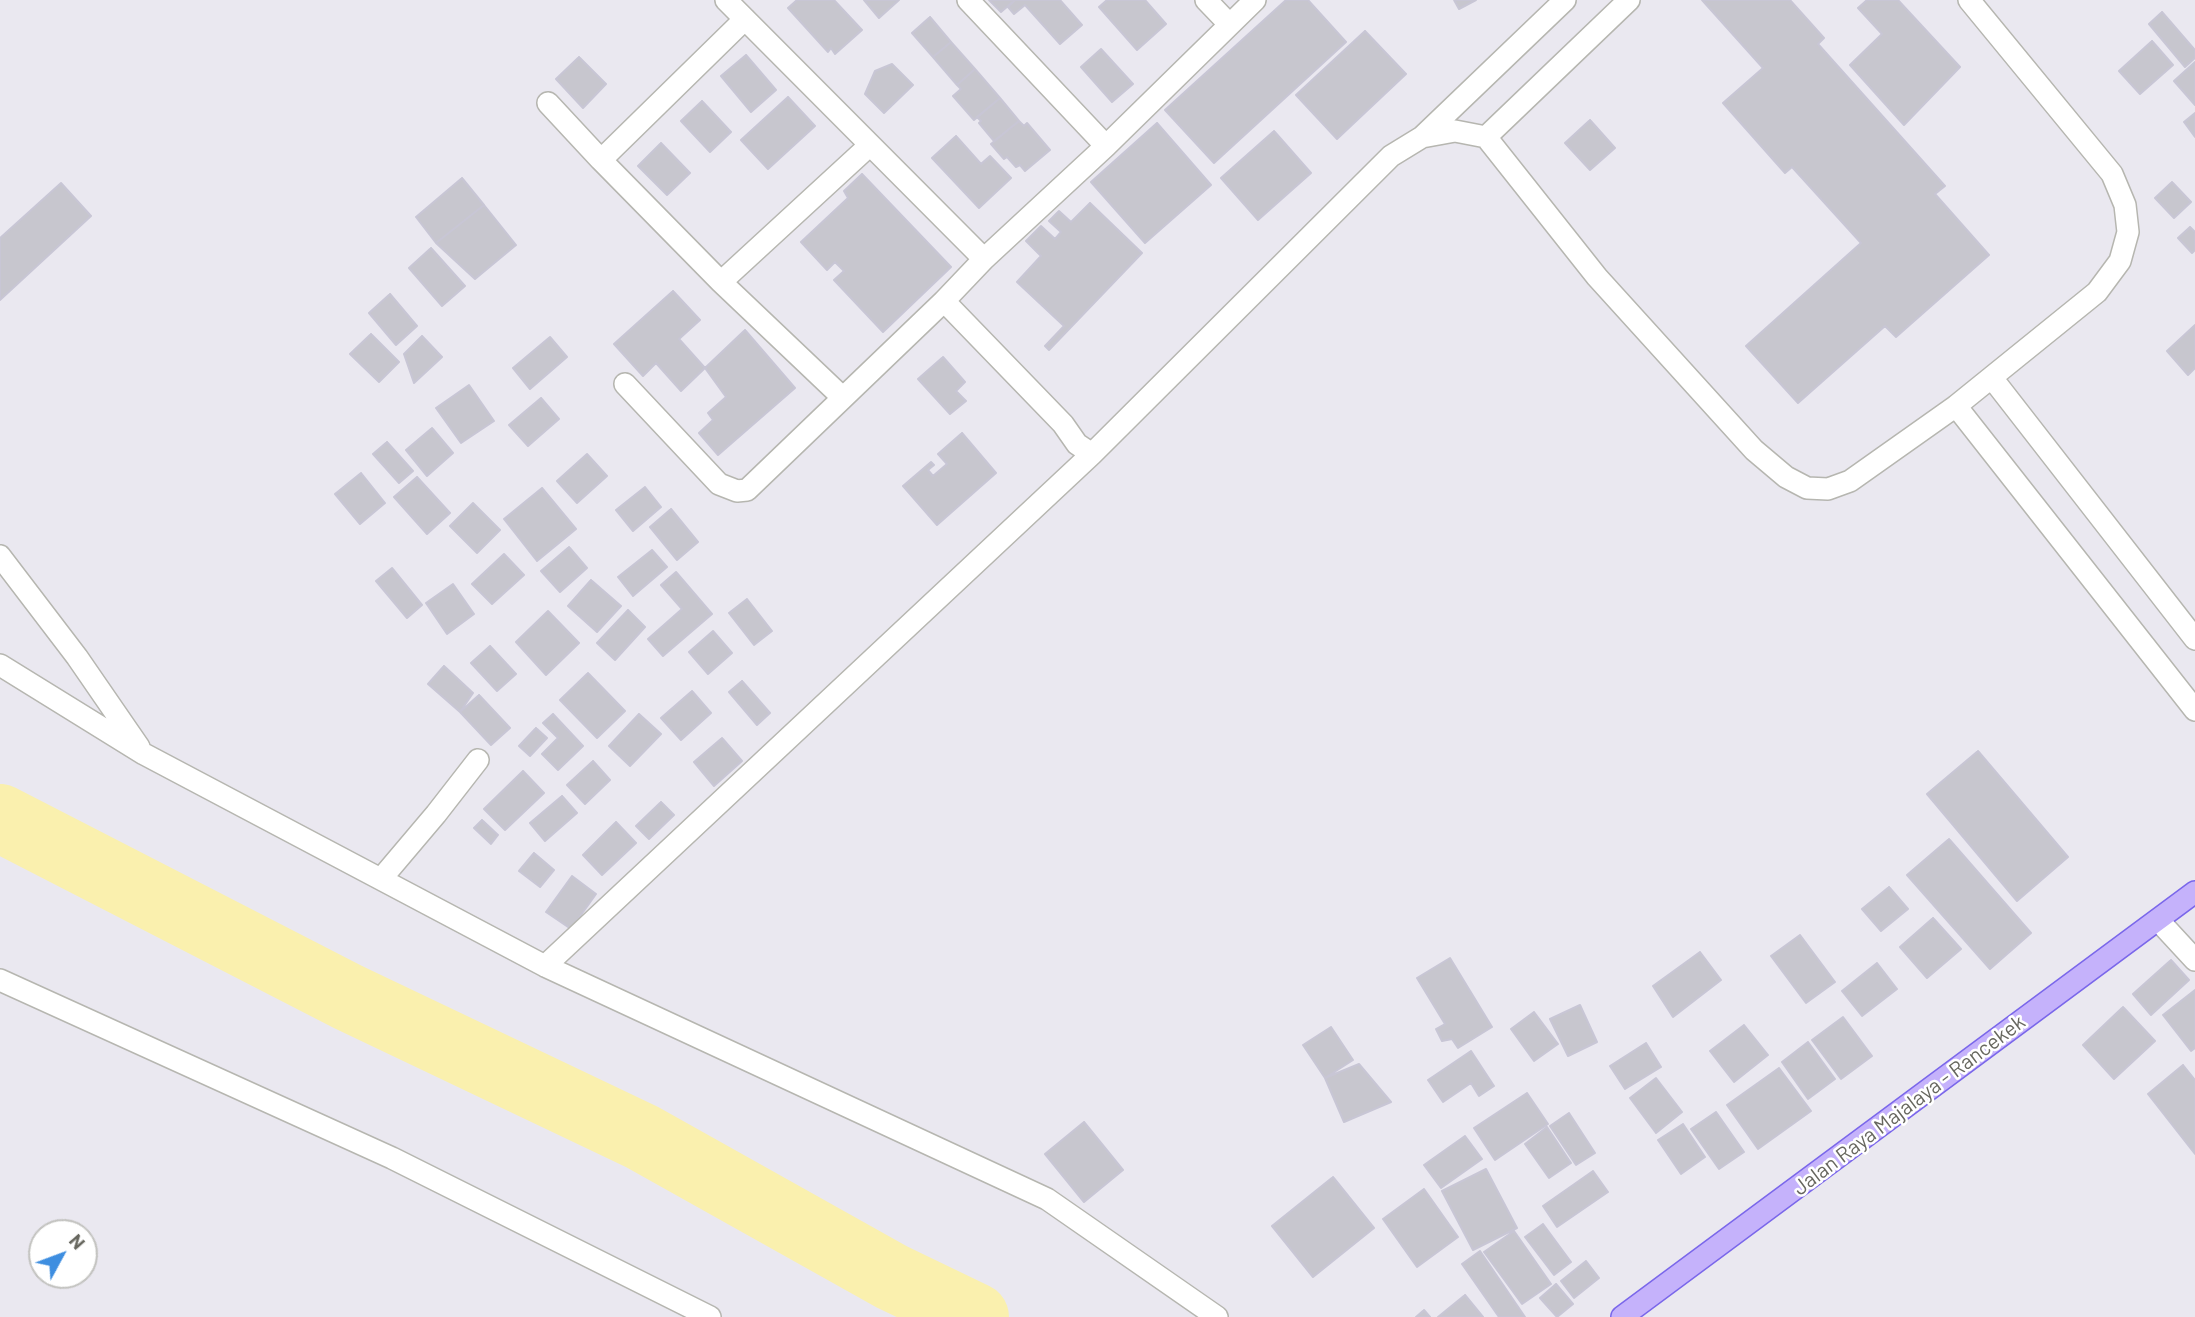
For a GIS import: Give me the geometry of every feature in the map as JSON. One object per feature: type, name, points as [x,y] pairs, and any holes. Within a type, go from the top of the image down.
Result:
[{"type":"main road","name":"Jalan Raya Majalaya - Rancekek","points":[[1622,1317],[2195,892]]},
{"type":"street","points":[[726,0],[984,259]]},
{"type":"street","points":[[968,0],[1106,146]]},
{"type":"street","points":[[1206,0],[1229,24]]},
{"type":"street","points":[[625,384],[719,484],[737,491],[747,490],[1255,0]]},
{"type":"street","points":[[545,966],[1092,454],[1391,156],[1422,137],[1565,0]]},
{"type":"street","points":[[1486,137],[1629,0]]},
{"type":"street","points":[[1422,137],[1455,131],[1486,137],[1597,277],[1754,450],[1786,477],[1807,488],[1828,489],[1850,481],[1992,378],[2096,292],[2120,261],[2128,232],[2125,205],[2112,174],[1969,0]]},
{"type":"street","points":[[601,160],[745,19]]},
{"type":"street","points":[[548,103],[721,282],[842,397]]},
{"type":"street","points":[[721,282],[870,145]]},
{"type":"street","points":[[944,301],[1063,424],[1077,444],[1092,454]]},
{"type":"street","points":[[1992,378],[2195,639]]},
{"type":"street","points":[[1956,406],[2195,710]]},
{"type":"street","points":[[0,556],[77,657],[144,754]]},
{"type":"street","points":[[0,665],[144,754],[545,966],[1047,1199],[1217,1317]]},
{"type":"street","points":[[381,879],[478,760]]},
{"type":"street","points":[[2158,920],[2195,960]]},
{"type":"street","points":[[0,980],[392,1157],[710,1317]]},
{"type":"building","points":[[797,0],[834,0],[862,30],[835,54],[831,48],[828,52],[788,8]]},
{"type":"building","points":[[864,0],[899,0],[879,18]]},
{"type":"building","points":[[989,0],[1015,0],[1001,12]]},
{"type":"building","points":[[1015,0],[1060,0],[1082,25],[1060,44],[1025,5],[1014,14],[1008,7]]},
{"type":"building","points":[[1107,0],[1145,0],[1166,24],[1137,50],[1099,7]]},
{"type":"building","points":[[1286,0],[1308,0],[1346,42],[1214,163],[1165,110]]},
{"type":"building","points":[[1454,0],[1476,0],[1459,9]]},
{"type":"building","points":[[1702,0],[1790,0],[1824,38],[1818,44],[1945,186],[1935,194],[1989,255],[1896,337],[1885,326],[1798,403],[1746,346],[1861,243],[1792,167],[1785,173],[1723,103],[1763,68]]},
{"type":"building","points":[[1867,0],[1898,0],[1960,67],[1904,125],[1850,65],[1882,34],[1858,8]]},
{"type":"building","points":[[2162,12],[2195,50],[2195,58],[2185,67],[2149,24]]},
{"type":"building","points":[[930,17],[951,42],[933,57],[912,33]]},
{"type":"building","points":[[1365,31],[1406,74],[1337,139],[1296,95]]},
{"type":"building","points":[[2152,41],[2173,65],[2140,94],[2119,71]]},
{"type":"building","points":[[951,42],[975,69],[957,85],[933,57]]},
{"type":"building","points":[[1101,49],[1133,84],[1112,102],[1081,67]]},
{"type":"building","points":[[746,55],[776,90],[751,112],[721,76]]},
{"type":"building","points":[[579,57],[606,84],[583,108],[556,79]]},
{"type":"building","points":[[2195,62],[2195,105],[2174,81]]},
{"type":"building","points":[[892,64],[913,85],[884,113],[865,94],[875,71]]},
{"type":"building","points":[[975,69],[1000,98],[974,120],[953,96],[961,89],[957,85]]},
{"type":"building","points":[[788,97],[815,126],[768,169],[741,140]]},
{"type":"building","points":[[1000,98],[1019,121],[994,141],[977,117]]},
{"type":"building","points":[[702,101],[731,132],[710,152],[681,121]]},
{"type":"building","points":[[2195,113],[2195,137],[2184,122]]},
{"type":"building","points":[[1590,120],[1615,148],[1590,170],[1565,143]]},
{"type":"building","points":[[1019,121],[1024,126],[1027,123],[1050,150],[1025,171],[1020,165],[1016,167],[1007,157],[1004,159],[991,144]]},
{"type":"building","points":[[1157,123],[1211,185],[1145,243],[1091,182]]},
{"type":"building","points":[[1274,131],[1311,173],[1258,220],[1221,178]]},
{"type":"building","points":[[956,136],[981,164],[990,156],[1011,178],[979,208],[932,158]]},
{"type":"building","points":[[661,143],[690,173],[667,195],[638,166]]},
{"type":"building","points":[[862,174],[951,267],[883,332],[834,280],[844,271],[835,262],[827,270],[801,242],[848,198],[844,191]]},
{"type":"building","points":[[462,178],[484,205],[436,243],[416,217]]},
{"type":"building","points":[[2172,182],[2191,202],[2174,218],[2155,198]]},
{"type":"building","points":[[61,183],[91,216],[0,300],[0,238]]},
{"type":"building","points":[[1090,203],[1142,253],[1049,350],[1045,346],[1064,326],[1017,282],[1041,256],[1026,241],[1041,226],[1055,239],[1061,232],[1049,221],[1059,211],[1071,222]]},
{"type":"building","points":[[484,205],[516,245],[475,279],[436,243]]},
{"type":"building","points":[[2190,227],[2195,232],[2195,250],[2192,253],[2178,238]]},
{"type":"building","points":[[431,248],[465,286],[442,306],[409,268]]},
{"type":"building","points":[[673,291],[700,320],[679,339],[705,368],[681,391],[656,363],[643,376],[614,344]]},
{"type":"building","points":[[390,294],[417,326],[396,345],[369,313]]},
{"type":"building","points":[[2195,325],[2195,368],[2188,375],[2167,351]]},
{"type":"building","points":[[745,330],[795,388],[718,455],[699,433],[713,420],[708,413],[726,397],[705,368]]},
{"type":"building","points":[[371,334],[399,362],[379,382],[350,354]]},
{"type":"building","points":[[422,336],[442,357],[414,383],[404,354]]},
{"type":"building","points":[[550,337],[567,357],[530,389],[513,368]]},
{"type":"building","points":[[943,357],[965,382],[956,391],[966,401],[950,414],[918,379]]},
{"type":"building","points":[[469,385],[494,421],[461,443],[436,408]]},
{"type":"building","points":[[541,398],[559,419],[528,446],[509,425]]},
{"type":"building","points":[[432,428],[453,453],[427,476],[406,450]]},
{"type":"building","points":[[962,433],[996,473],[937,525],[903,486],[931,462],[934,465],[928,470],[933,476],[947,464],[938,454]]},
{"type":"building","points":[[387,442],[413,471],[399,483],[373,454]]},
{"type":"building","points":[[587,454],[607,476],[577,503],[557,481]]},
{"type":"building","points":[[361,473],[385,503],[360,524],[335,494]]},
{"type":"building","points":[[417,477],[450,513],[427,534],[394,497]]},
{"type":"building","points":[[645,487],[661,507],[633,531],[616,510]]},
{"type":"building","points":[[542,488],[576,529],[537,561],[504,519]]},
{"type":"building","points":[[473,503],[500,530],[477,553],[450,526]]},
{"type":"building","points":[[671,509],[698,542],[677,560],[650,527]]},
{"type":"building","points":[[569,547],[587,568],[560,592],[541,571]]},
{"type":"building","points":[[652,550],[667,567],[633,596],[618,577]]},
{"type":"building","points":[[504,554],[524,575],[492,604],[472,584]]},
{"type":"building","points":[[392,568],[422,605],[407,618],[376,581]]},
{"type":"building","points":[[676,572],[712,614],[663,656],[648,639],[682,609],[661,585]]},
{"type":"building","points":[[591,580],[621,606],[597,632],[568,606]]},
{"type":"building","points":[[453,584],[474,614],[447,634],[426,603]]},
{"type":"building","points":[[747,599],[772,631],[754,645],[729,613]]},
{"type":"building","points":[[628,610],[645,627],[615,660],[597,643]]},
{"type":"building","points":[[548,611],[579,643],[546,675],[516,642]]},
{"type":"building","points":[[713,631],[732,653],[708,674],[689,652]]},
{"type":"building","points":[[490,646],[516,674],[497,691],[471,663]]},
{"type":"building","points":[[444,666],[473,693],[460,712],[428,684]]},
{"type":"building","points":[[588,673],[625,711],[597,738],[560,700]]},
{"type":"building","points":[[742,681],[770,713],[757,725],[729,692]]},
{"type":"building","points":[[692,691],[711,713],[681,740],[661,718]]},
{"type":"building","points":[[479,695],[510,728],[491,745],[460,712]]},
{"type":"building","points":[[553,714],[583,746],[558,770],[542,754],[558,738],[543,723]]},
{"type":"building","points":[[639,714],[661,734],[630,766],[609,746]]},
{"type":"building","points":[[536,728],[547,738],[530,756],[519,746]]},
{"type":"building","points":[[722,738],[742,761],[714,786],[694,762]]},
{"type":"building","points":[[1978,751],[2068,857],[2017,901],[1927,794]]},
{"type":"building","points":[[593,761],[610,780],[585,804],[567,785]]},
{"type":"building","points":[[523,771],[544,793],[505,830],[484,809]]},
{"type":"building","points":[[562,796],[577,813],[545,841],[530,823]]},
{"type":"building","points":[[661,802],[674,815],[649,839],[636,826]]},
{"type":"building","points":[[482,820],[498,835],[491,844],[474,828]]},
{"type":"building","points":[[616,822],[636,843],[602,875],[583,855]]},
{"type":"building","points":[[1949,839],[2031,933],[1990,969],[1907,875]]},
{"type":"building","points":[[534,853],[554,870],[540,887],[519,871]]},
{"type":"building","points":[[572,876],[596,894],[571,929],[546,912]]},
{"type":"building","points":[[1889,887],[1908,909],[1881,931],[1862,909]]},
{"type":"building","points":[[1933,918],[1961,949],[1927,978],[1900,947]]},
{"type":"building","points":[[1800,935],[1835,982],[1806,1003],[1771,956]]},
{"type":"building","points":[[1700,952],[1721,980],[1673,1017],[1653,986]]},
{"type":"building","points":[[1450,958],[1492,1027],[1458,1048],[1452,1039],[1442,1041],[1436,1029],[1445,1024],[1417,978]]},
{"type":"building","points":[[2171,960],[2189,980],[2151,1015],[2133,994]]},
{"type":"building","points":[[1877,963],[1897,989],[1862,1016],[1842,991]]},
{"type":"building","points":[[2195,990],[2195,1048],[2191,1051],[2163,1015]]},
{"type":"building","points":[[1580,1005],[1597,1042],[1568,1056],[1550,1019]]},
{"type":"building","points":[[2123,1007],[2155,1041],[2114,1079],[2083,1045]]},
{"type":"building","points":[[1534,1012],[1558,1044],[1534,1061],[1511,1029]]},
{"type":"building","points":[[1843,1017],[1872,1056],[1841,1079],[1812,1040]]},
{"type":"building","points":[[1744,1025],[1768,1055],[1734,1082],[1710,1051]]},
{"type":"building","points":[[1331,1027],[1353,1060],[1325,1078],[1303,1045]]},
{"type":"building","points":[[1808,1042],[1835,1079],[1808,1099],[1782,1062]]},
{"type":"building","points":[[1646,1043],[1661,1067],[1625,1089],[1610,1066]]},
{"type":"building","points":[[1471,1051],[1494,1086],[1479,1096],[1471,1083],[1443,1102],[1428,1080]]},
{"type":"building","points":[[1359,1064],[1391,1102],[1344,1122],[1325,1078]]},
{"type":"building","points":[[2183,1065],[2195,1080],[2195,1154],[2148,1094]]},
{"type":"building","points":[[1779,1068],[1811,1111],[1758,1149],[1727,1105]]},
{"type":"building","points":[[1656,1078],[1682,1112],[1656,1133],[1630,1098]]},
{"type":"building","points":[[1527,1093],[1548,1124],[1495,1160],[1474,1128]]},
{"type":"building","points":[[1716,1112],[1744,1152],[1719,1169],[1691,1129]]},
{"type":"building","points":[[1569,1113],[1595,1153],[1576,1165],[1550,1126]]},
{"type":"building","points":[[1084,1122],[1123,1170],[1084,1202],[1045,1154]]},
{"type":"building","points":[[1683,1124],[1705,1157],[1681,1174],[1658,1140]]},
{"type":"building","points":[[1547,1127],[1571,1163],[1549,1178],[1525,1144]]},
{"type":"building","points":[[1465,1136],[1482,1159],[1441,1188],[1424,1165]]},
{"type":"building","points":[[1486,1169],[1517,1228],[1473,1250],[1442,1191]]},
{"type":"building","points":[[1593,1171],[1608,1192],[1557,1227],[1543,1206]]},
{"type":"building","points":[[1333,1177],[1374,1228],[1313,1277],[1272,1226]]},
{"type":"building","points":[[1424,1189],[1458,1237],[1417,1267],[1383,1219]]},
{"type":"building","points":[[1543,1224],[1571,1262],[1554,1275],[1525,1237]]},
{"type":"building","points":[[1514,1231],[1551,1284],[1522,1304],[1484,1252]]},
{"type":"building","points":[[1480,1251],[1525,1317],[1499,1317],[1462,1264]]},
{"type":"building","points":[[1586,1261],[1599,1278],[1574,1298],[1561,1281]]},
{"type":"building","points":[[1556,1284],[1573,1304],[1557,1317],[1540,1298]]},
{"type":"building","points":[[1465,1295],[1483,1317],[1438,1317]]},
{"type":"building","points":[[1424,1310],[1430,1317],[1416,1317]]},
{"type":"waterway","points":[[0,818],[348,997],[642,1137],[892,1277],[975,1317]]}]
